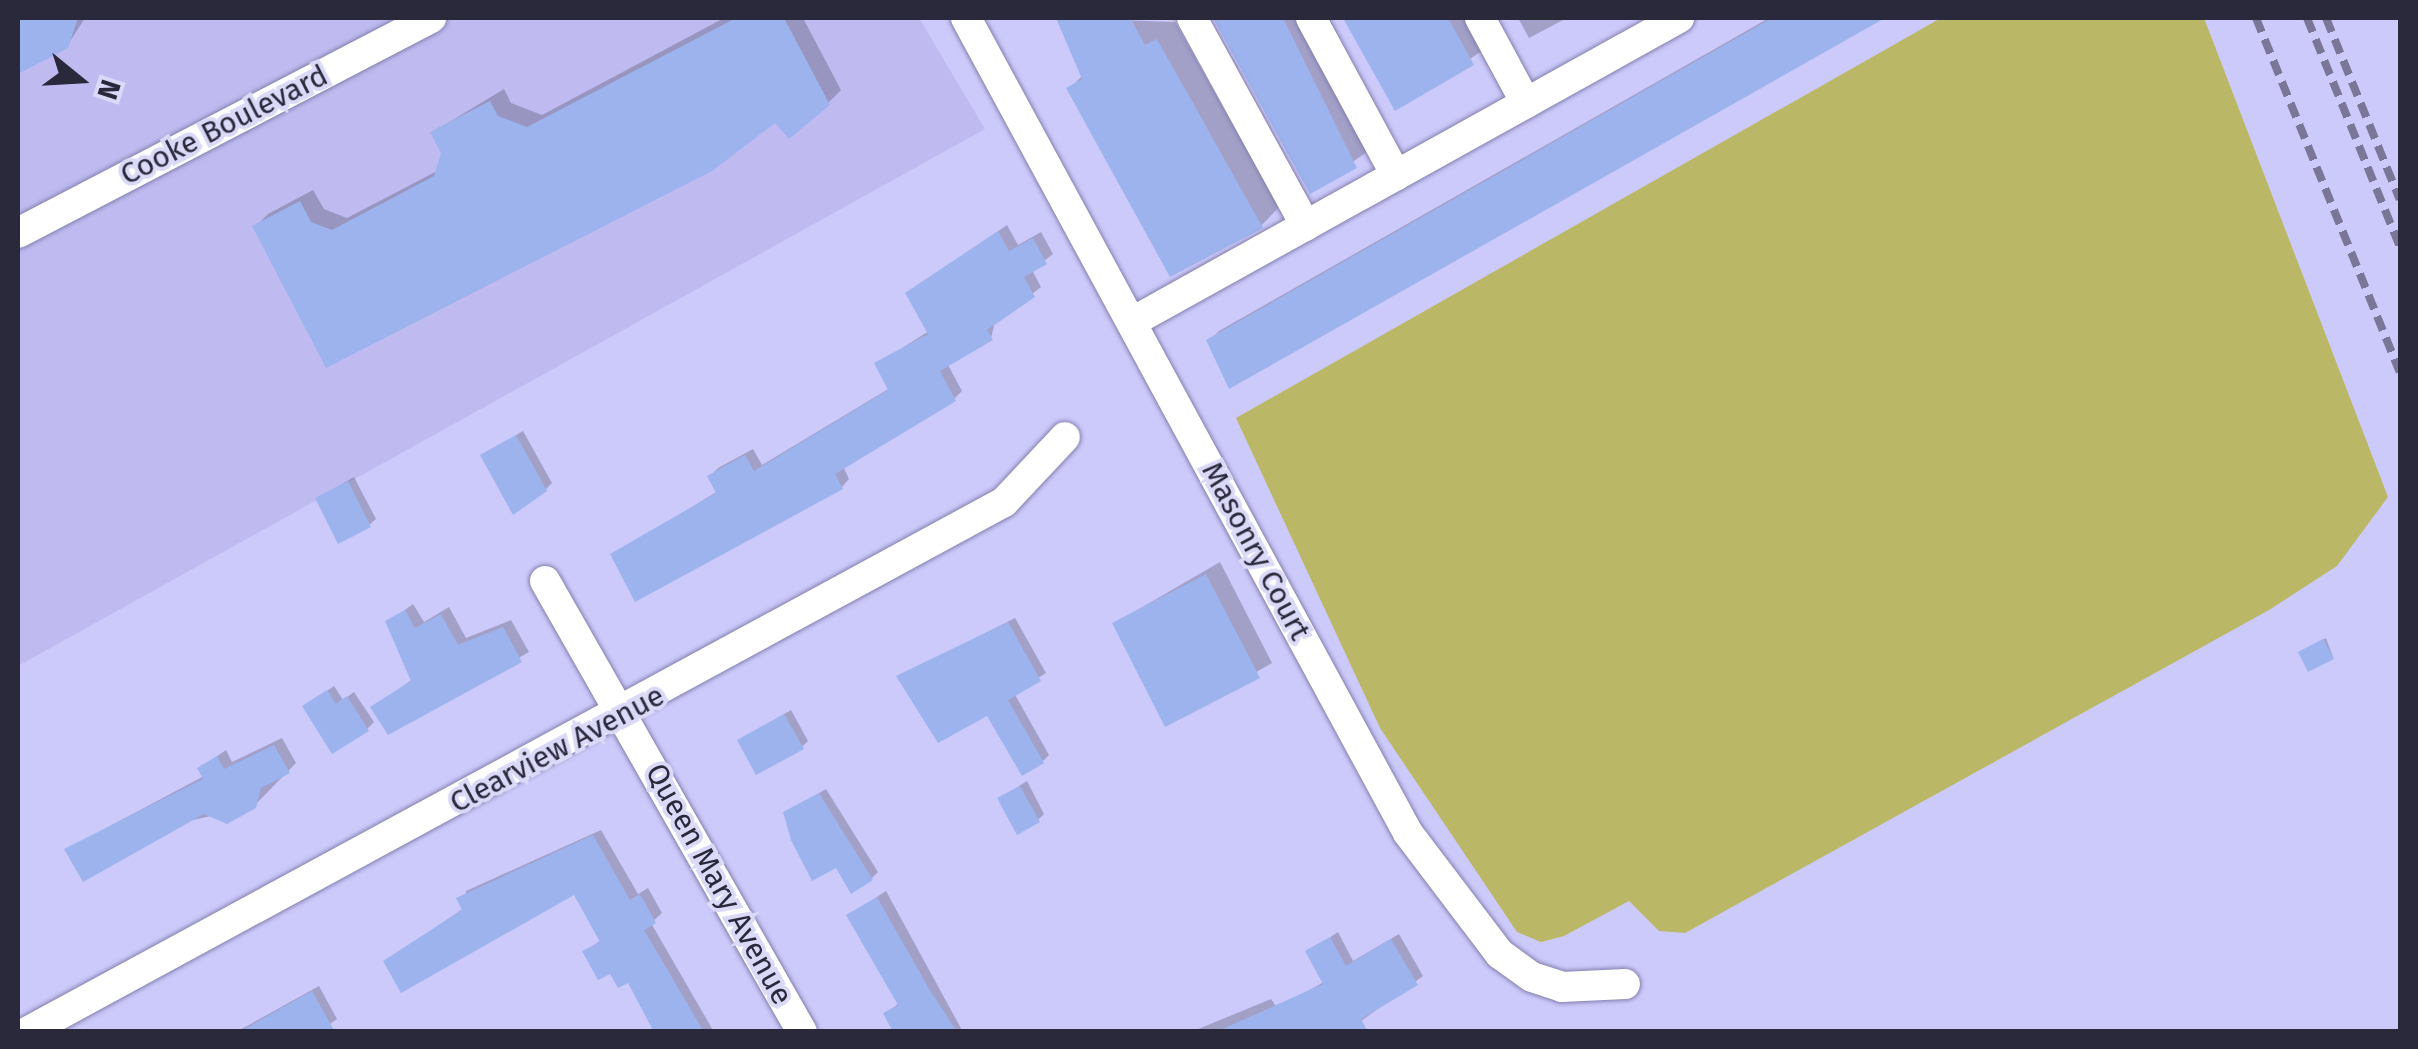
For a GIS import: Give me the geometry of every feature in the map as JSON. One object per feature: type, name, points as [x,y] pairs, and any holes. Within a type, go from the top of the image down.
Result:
[{"type":"street","name":"Cooke Boulevard","points":[[18,233],[431,18]]},
{"type":"street","name":"Masonry Court","points":[[966,18],[1408,833],[1500,954],[1532,977],[1562,987],[1625,984]]},
{"type":"street","points":[[1192,18],[1306,226]]},
{"type":"street","points":[[1310,18],[1396,175]]},
{"type":"street","points":[[1480,18],[1526,103]]},
{"type":"street","points":[[1132,322],[1526,103],[1665,21]]},
{"type":"street","name":"Clearview Avenue","points":[[27,1032],[624,715],[1004,502],[1065,437]]},
{"type":"street","name":"Queen Mary Avenue","points":[[545,581],[802,1032]]},
{"type":"shaded area","points":[[18,18],[919,18],[985,129],[18,666]]},
{"type":"shaded area","points":[[1941,18],[2204,18],[2388,497],[2337,566],[2269,610],[1685,933],[1659,931],[1629,901],[1564,936],[1541,942],[1517,932],[1380,728],[1236,418]]},
{"type":"building","points":[[18,18],[78,18],[68,48],[18,74]]},
{"type":"building","points":[[736,18],[784,18],[830,105],[789,139],[775,123],[712,171],[326,368],[252,226],[300,201],[311,222],[332,230],[434,176],[441,153],[430,132],[490,101],[498,116],[527,127]]},
{"type":"building","points":[[1056,18],[1130,18],[1145,45],[1157,39],[1263,228],[1170,277],[1066,88],[1082,79]]},
{"type":"building","points":[[1213,18],[1283,18],[1357,168],[1310,194]]},
{"type":"building","points":[[1343,18],[1448,18],[1474,65],[1395,111]]},
{"type":"building","points":[[1772,18],[1885,18],[1229,389],[1206,340]]},
{"type":"building","points":[[998,231],[1009,251],[1033,238],[1047,264],[1024,277],[1035,297],[987,330],[993,340],[940,371],[956,401],[835,474],[843,489],[635,602],[610,554],[716,493],[707,476],[745,455],[754,471],[888,390],[874,363],[928,334],[905,293]]},
{"type":"building","points":[[516,435],[547,491],[513,515],[480,455]]},
{"type":"building","points":[[348,481],[371,527],[338,544],[315,498]]},
{"type":"building","points":[[1206,574],[1260,678],[1165,727],[1112,623]]},
{"type":"building","points":[[405,610],[415,628],[441,614],[458,645],[503,627],[522,662],[388,735],[370,707],[411,681],[385,621]]},
{"type":"building","points":[[1008,622],[1041,681],[1008,700],[1044,763],[1022,776],[987,716],[938,743],[896,676]]},
{"type":"building","points":[[2323,639],[2334,659],[2308,672],[2298,652]]},
{"type":"building","points":[[327,690],[336,704],[347,696],[369,731],[332,754],[302,706]]},
{"type":"building","points":[[784,714],[804,749],[756,775],[737,740]]},
{"type":"building","points":[[274,745],[290,773],[261,788],[256,808],[227,824],[204,814],[83,882],[64,849],[203,779],[197,768],[217,756],[224,769]]},
{"type":"building","points":[[1020,786],[1040,822],[1017,835],[997,798]]},
{"type":"building","points":[[819,793],[873,880],[851,894],[836,868],[812,881],[791,840],[783,812]]},
{"type":"building","points":[[593,835],[630,900],[640,894],[656,923],[644,930],[704,1032],[654,1032],[628,983],[618,988],[610,974],[598,980],[582,951],[600,942],[574,895],[401,993],[383,961],[462,910],[456,898]]},
{"type":"building","points":[[877,897],[957,1032],[893,1032],[883,1013],[898,1005],[846,915]]},
{"type":"building","points":[[1330,937],[1346,966],[1391,939],[1418,985],[1361,1019],[1368,1032],[1216,1032],[1323,984],[1305,951]]},
{"type":"building","points":[[312,991],[335,1032],[239,1032]]},
{"type":"railway","points":[[2256,18],[2400,372]]},
{"type":"railway","points":[[2307,18],[2400,247]]},
{"type":"railway","points":[[2326,18],[2400,200]]}]
